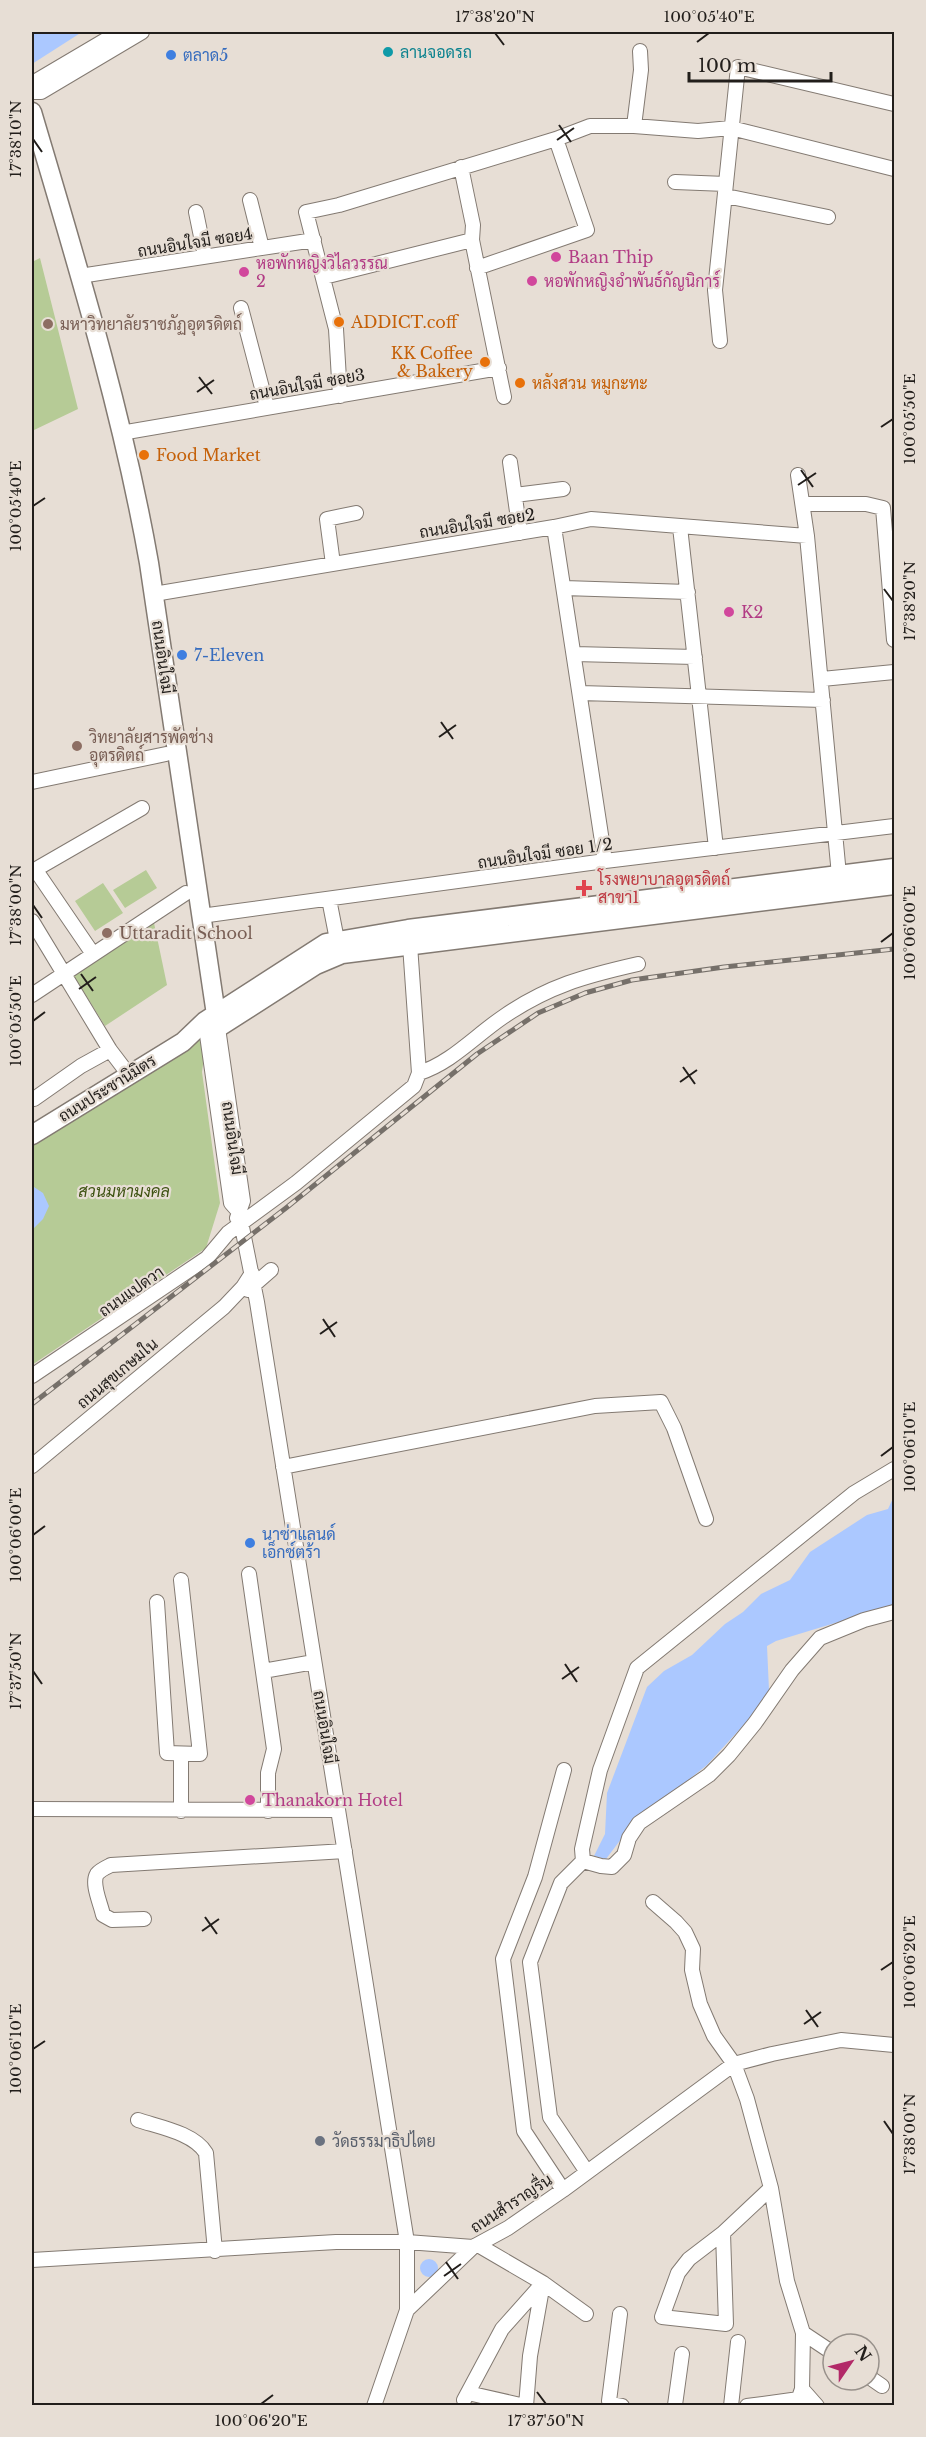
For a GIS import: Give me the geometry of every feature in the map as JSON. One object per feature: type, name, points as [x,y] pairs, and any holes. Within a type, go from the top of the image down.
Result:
[{"type":"main road","name":"ถนนอินใจมี","points":[[33,115],[80,276],[137,495],[148,595],[211,1025]]},
{"type":"main road","name":"ถนนอินใจมี","points":[[32,152],[78,310],[148,595]]},
{"type":"main road","points":[[211,1025],[317,948],[337,940],[894,868]]},
{"type":"main road","points":[[211,1025],[333,957],[410,945],[894,885]]},
{"type":"main road","name":"ถนนอินใจมี","points":[[192,892],[201,916],[211,1025]]},
{"type":"main road","name":"ถนนประชานิมิตร","points":[[32,1135],[211,1025]]},
{"type":"street","points":[[33,115],[36,81],[119,32]]},
{"type":"street","points":[[35,91],[142,32]]},
{"type":"street","points":[[634,126],[641,70],[640,51]]},
{"type":"street","points":[[720,341],[715,290],[738,68],[894,104]]},
{"type":"street","points":[[340,396],[336,329],[306,212],[339,205],[556,139],[590,126],[634,126],[698,131],[731,128],[894,169]]},
{"type":"street","points":[[477,268],[587,230],[556,139]]},
{"type":"street","points":[[461,167],[473,225],[474,234],[471,240],[504,397]]},
{"type":"street","points":[[675,182],[726,190],[828,217]]},
{"type":"street","points":[[250,200],[262,248]]},
{"type":"street","points":[[196,212],[205,256]]},
{"type":"street","name":"ถนนอินใจมี ซอย4","points":[[80,276],[314,240]]},
{"type":"street","points":[[324,278],[471,240]]},
{"type":"street","points":[[242,308],[267,407]]},
{"type":"street","name":"ถนนอินใจมี ซอย3","points":[[121,433],[499,368]]},
{"type":"street","points":[[510,462],[520,533]]},
{"type":"street","points":[[798,475],[807,536],[822,680],[838,875]]},
{"type":"street","points":[[515,495],[563,489]]},
{"type":"street","points":[[803,504],[866,504],[883,508],[894,640]]},
{"type":"street","points":[[333,564],[327,519],[356,513]]},
{"type":"street","name":"ถนนอินใจมี ซอย2","points":[[148,595],[591,519],[807,536]]},
{"type":"street","points":[[554,527],[605,861]]},
{"type":"street","points":[[680,527],[716,848]]},
{"type":"street","points":[[564,588],[688,592]]},
{"type":"street","points":[[574,654],[695,657]]},
{"type":"street","points":[[822,680],[894,672]]},
{"type":"street","points":[[580,693],[823,700]]},
{"type":"street","points":[[32,782],[171,753]]},
{"type":"street","points":[[93,954],[48,890],[37,872],[38,868],[142,808]]},
{"type":"street","name":"ถนนอินใจมี ซอย 1/2","points":[[201,916],[605,861],[894,826]]},
{"type":"street","points":[[32,995],[192,892]]},
{"type":"street","points":[[329,899],[337,940]]},
{"type":"street","points":[[32,921],[110,1050],[129,1074]]},
{"type":"street","points":[[240,1218],[296,1183],[414,1086],[419,1073],[410,945]]},
{"type":"street","points":[[419,1073],[436,1068],[504,1017],[551,988],[587,975],[638,964]]},
{"type":"street","name":"ถนนอินใจมี","points":[[211,1025],[243,1201],[240,1218],[257,1302],[407,2242],[407,2310]]},
{"type":"street","points":[[34,1099],[81,1066],[110,1050]]},
{"type":"street","name":"ถนนแปดวา","points":[[32,1376],[207,1258],[240,1218]]},
{"type":"street","points":[[226,1236],[237,1236],[245,1240]]},
{"type":"street","name":"ถนนสุขเกษมใน","points":[[32,1466],[224,1306],[253,1279],[271,1270]]},
{"type":"street","name":"ถนนสุขเกษมใน","points":[[224,1306],[247,1299],[257,1302]]},
{"type":"street","points":[[283,1467],[595,1406],[661,1402],[674,1428],[706,1519]]},
{"type":"street","points":[[584,1861],[582,1849],[600,1770],[637,1668],[854,1493],[894,1469]]},
{"type":"street","points":[[249,1574],[274,1749],[268,1773],[268,1811]]},
{"type":"street","points":[[157,1602],[167,1753],[200,1755],[180,1580]]},
{"type":"street","points":[[584,1861],[612,1867],[624,1855],[629,1838],[639,1823],[709,1775],[729,1755],[755,1723],[792,1670],[820,1638],[864,1620],[894,1612]]},
{"type":"street","points":[[263,1671],[314,1662]]},
{"type":"street","points":[[181,1754],[181,1811]]},
{"type":"street","points":[[563,2190],[524,2131],[503,1959],[534,1877],[564,1770]]},
{"type":"street","points":[[32,1809],[338,1810]]},
{"type":"street","points":[[144,1920],[112,1920],[104,1915],[96,1881],[97,1874],[101,1870],[111,1865],[345,1851]]},
{"type":"street","points":[[584,1861],[561,1883],[530,1962],[550,2117],[587,2172]]},
{"type":"street","points":[[653,1902],[685,1932],[693,1949],[692,1970],[700,2004],[714,2036],[734,2064],[747,2099],[771,2188],[786,2281],[803,2333],[799,2398]]},
{"type":"street","name":"ถนนสำราญรื่น","points":[[32,2260],[215,2251],[336,2242],[407,2242],[476,2246],[563,2190],[734,2064],[841,2040],[894,2045]]},
{"type":"street","points":[[138,2120],[190,2139],[202,2146],[206,2153],[215,2251]]},
{"type":"street","points":[[723,2233],[726,2324],[662,2317],[678,2273],[689,2259],[723,2233],[771,2188]]},
{"type":"street","points":[[374,2406],[407,2310],[476,2246],[543,2283],[585,2314]]},
{"type":"street","points":[[543,2283],[530,2356],[525,2406],[466,2396],[502,2329],[543,2283]]},
{"type":"street","points":[[620,2314],[609,2401],[610,2404],[622,2406]]},
{"type":"street","points":[[803,2333],[821,2345]]},
{"type":"street","points":[[731,2406],[738,2342]]},
{"type":"street","points":[[662,2406],[676,2405],[682,2354]]},
{"type":"street","points":[[747,2406],[799,2398],[817,2406]]},
{"type":"green space","points":[[40,258],[78,409],[32,431],[32,262]]},
{"type":"green space","points":[[146,870],[157,888],[125,908],[113,890]]},
{"type":"green space","points":[[103,883],[123,913],[95,931],[75,901]]},
{"type":"green space","points":[[154,923],[167,985],[105,1026],[72,973]]},
{"type":"green space","name":"สวนมหามงคล","points":[[207,1035],[202,1072],[220,1203],[206,1248],[32,1365],[32,1136]]},
{"type":"water","points":[[32,32],[82,32],[32,64]]},
{"type":"water","points":[[32,1188],[43,1193],[49,1206],[43,1219],[32,1230]]},
{"type":"water","points":[[894,1496],[894,1605],[776,1641],[767,1646],[769,1690],[750,1718],[707,1765],[631,1826],[606,1859],[594,1856],[605,1834],[607,1793],[647,1687],[664,1671],[692,1655],[761,1594],[790,1580],[810,1552],[867,1515],[888,1509]]},
{"type":"water","points":[[425,2259],[433,2259],[438,2264],[436,2275],[425,2277],[420,2272],[420,2264]]},
{"type":"railway","points":[[32,1404],[286,1208],[477,1054],[538,1013],[585,993],[632,980],[724,967],[894,949]]},
{"type":"place","name":"ลานจอดรถ","points":[[388,52]]},
{"type":"place","name":"ตลาด5","points":[[171,55]]},
{"type":"place","name":"Baan Thip","points":[[556,257]]},
{"type":"place","name":"หอพักหญิงวิไลวรรณ 2","points":[[244,272]]},
{"type":"place","name":"หอพักหญิงอำพันธ์กัญนิการ์","points":[[532,281]]},
{"type":"place","name":"ADDICT.coff","points":[[339,322]]},
{"type":"place","name":"มหาวิทยาลัยราชภัฏอุตรดิตถ์","points":[[48,324]]},
{"type":"place","name":"KK Coffee & Bakery","points":[[485,362]]},
{"type":"place","name":"หลังสวน หมูกะทะ","points":[[520,383]]},
{"type":"place","name":"Food Market","points":[[144,455]]},
{"type":"place","name":"K2","points":[[729,612]]},
{"type":"place","name":"7-Eleven","points":[[182,655]]},
{"type":"place","name":"วิทยาลัยสารพัดช่าง อุตรดิตถ์","points":[[77,746]]},
{"type":"place","name":"โรงพยาบาลอุตรดิตถ์ สาขา1","points":[[584,888]]},
{"type":"place","name":"Uttaradit School","points":[[107,933]]},
{"type":"place","name":"นาซ่าแลนด์ เอ็กซ์ตร้า","points":[[250,1543]]},
{"type":"place","name":"Thanakorn Hotel","points":[[250,1800]]},
{"type":"place","name":"วัดธรรมาธิปไตย","points":[[320,2141]]}]
